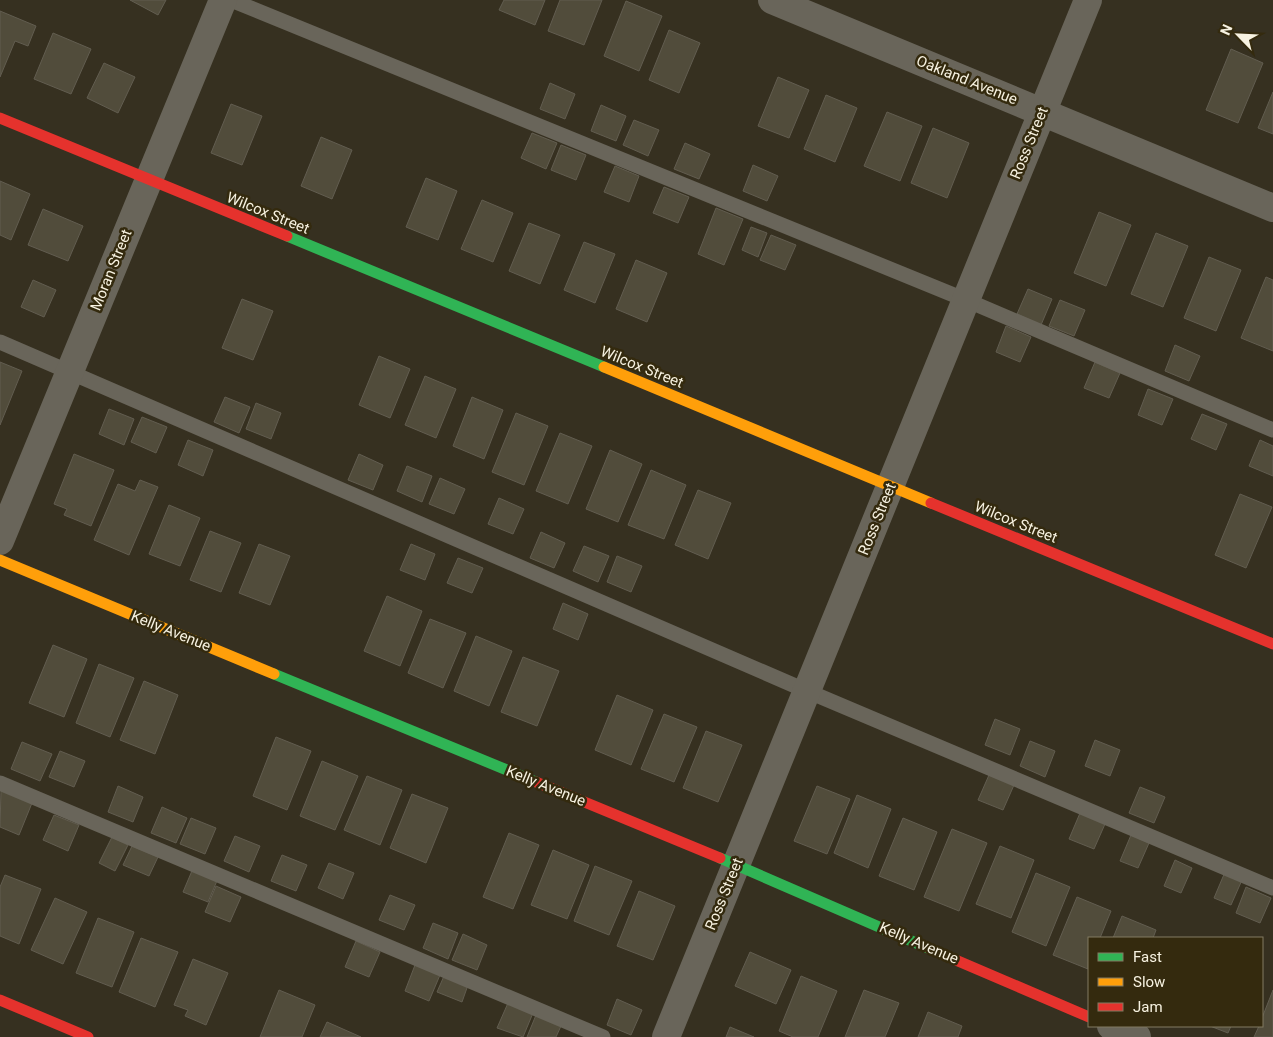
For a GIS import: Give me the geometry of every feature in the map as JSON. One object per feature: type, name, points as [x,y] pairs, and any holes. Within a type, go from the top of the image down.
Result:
[{"type":"street","name":"Moran Street","points":[[0,541],[223,0]]},
{"type":"street","name":"Oakland Avenue","points":[[772,0],[1273,208]]},
{"type":"street","name":"Ross Street","points":[[666,1037],[1088,0]]},
{"type":"street","name":"Wilcox Street","points":[[0,118],[1273,644]]},
{"type":"street","name":"Kelly Avenue","points":[[0,560],[736,865],[1088,1016]]},
{"type":"street","points":[[0,1000],[88,1037]]},
{"type":"street","points":[[1113,1027],[1137,1037]]},
{"type":"lane","points":[[231,0],[966,300],[1273,430]]},
{"type":"lane","points":[[0,342],[807,691],[1273,888]]},
{"type":"lane","points":[[0,783],[603,1037]]},
{"type":"building","points":[[130,0],[166,0],[158,15]]},
{"type":"building","points":[[504,0],[545,0],[535,25],[499,10]]},
{"type":"building","points":[[560,0],[602,0],[584,45],[548,31]]},
{"type":"building","points":[[626,1],[662,16],[639,71],[604,56]]},
{"type":"building","points":[[0,11],[36,26],[28,46],[15,41],[0,77]]},
{"type":"building","points":[[669,30],[700,43],[679,93],[649,80]]},
{"type":"building","points":[[53,33],[91,49],[71,94],[34,79]]},
{"type":"building","points":[[1231,49],[1263,63],[1238,123],[1206,110]]},
{"type":"building","points":[[104,63],[135,77],[118,113],[87,98]]},
{"type":"building","points":[[778,77],[809,90],[789,138],[758,126]]},
{"type":"building","points":[[550,83],[575,94],[565,119],[540,109]]},
{"type":"building","points":[[1273,92],[1273,134],[1258,128]]},
{"type":"building","points":[[826,95],[857,108],[835,162],[804,149]]},
{"type":"building","points":[[231,104],[262,116],[242,165],[211,153]]},
{"type":"building","points":[[601,105],[626,116],[616,141],[591,131]]},
{"type":"building","points":[[887,112],[922,126],[900,181],[864,166]]},
{"type":"building","points":[[634,120],[659,130],[648,156],[623,145]]},
{"type":"building","points":[[933,128],[969,143],[947,198],[911,183]]},
{"type":"building","points":[[532,133],[557,143],[546,169],[521,158]]},
{"type":"building","points":[[321,137],[352,150],[332,199],[301,186]]},
{"type":"building","points":[[685,143],[710,154],[699,179],[674,169]]},
{"type":"building","points":[[561,145],[586,155],[576,180],[551,170]]},
{"type":"building","points":[[753,165],[778,176],[767,201],[743,191]]},
{"type":"building","points":[[615,166],[639,176],[629,202],[604,192]]},
{"type":"building","points":[[426,178],[457,191],[438,240],[406,227]]},
{"type":"building","points":[[0,181],[30,194],[11,240],[0,235]]},
{"type":"building","points":[[664,187],[689,197],[678,223],[653,213]]},
{"type":"building","points":[[482,200],[513,213],[493,262],[461,249]]},
{"type":"building","points":[[716,208],[743,219],[724,265],[698,254]]},
{"type":"building","points":[[43,209],[83,226],[68,261],[28,245]]},
{"type":"building","points":[[1099,212],[1131,225],[1106,286],[1074,273]]},
{"type":"building","points":[[529,223],[560,235],[540,284],[509,271]]},
{"type":"building","points":[[751,227],[767,233],[758,257],[742,250]]},
{"type":"building","points":[[1156,233],[1188,246],[1163,307],[1131,294]]},
{"type":"building","points":[[771,235],[796,245],[785,270],[760,260]]},
{"type":"building","points":[[584,242],[615,254],[595,303],[564,290]]},
{"type":"building","points":[[1209,257],[1241,270],[1216,331],[1184,318]]},
{"type":"building","points":[[636,260],[667,273],[647,322],[616,309]]},
{"type":"building","points":[[1266,277],[1273,280],[1273,351],[1241,338]]},
{"type":"building","points":[[33,280],[56,290],[44,317],[21,307]]},
{"type":"building","points":[[1028,289],[1052,299],[1041,325],[1017,314]]},
{"type":"building","points":[[242,299],[273,311],[253,360],[222,348]]},
{"type":"building","points":[[1060,300],[1085,310],[1074,336],[1049,326]]},
{"type":"building","points":[[1006,326],[1031,337],[1020,362],[996,352]]},
{"type":"building","points":[[1175,345],[1200,356],[1189,381],[1165,371]]},
{"type":"building","points":[[379,356],[410,369],[390,418],[359,405]]},
{"type":"building","points":[[0,362],[22,371],[0,425]]},
{"type":"building","points":[[1095,362],[1120,373],[1109,398],[1084,388]]},
{"type":"building","points":[[425,376],[456,389],[436,438],[405,425]]},
{"type":"building","points":[[1148,389],[1173,399],[1162,425],[1138,415]]},
{"type":"building","points":[[225,397],[250,407],[239,433],[214,422]]},
{"type":"building","points":[[472,397],[503,410],[484,459],[453,446]]},
{"type":"building","points":[[256,403],[281,413],[271,439],[246,429]]},
{"type":"building","points":[[109,409],[134,419],[124,445],[99,434]]},
{"type":"building","points":[[516,413],[548,426],[524,485],[492,472]]},
{"type":"building","points":[[1202,414],[1227,424],[1216,450],[1191,439]]},
{"type":"building","points":[[142,417],[167,427],[156,453],[131,442]]},
{"type":"building","points":[[560,433],[592,446],[568,504],[536,491]]},
{"type":"building","points":[[188,440],[213,450],[203,476],[178,465]]},
{"type":"building","points":[[1260,440],[1273,446],[1273,476],[1249,466]]},
{"type":"building","points":[[610,450],[642,464],[618,522],[586,509]]},
{"type":"building","points":[[74,454],[114,470],[91,526],[64,515],[67,509],[54,504]]},
{"type":"building","points":[[359,454],[383,465],[373,490],[348,480]]},
{"type":"building","points":[[407,466],[432,476],[422,502],[397,491]]},
{"type":"building","points":[[651,470],[686,485],[664,539],[628,525]]},
{"type":"building","points":[[440,478],[465,489],[454,514],[429,504]]},
{"type":"building","points":[[140,480],[158,487],[129,555],[94,540],[118,484],[135,491]]},
{"type":"building","points":[[698,490],[731,503],[708,559],[675,545]]},
{"type":"building","points":[[1240,494],[1272,507],[1246,568],[1215,555]]},
{"type":"building","points":[[499,498],[524,509],[513,534],[488,524]]},
{"type":"building","points":[[169,505],[200,518],[180,566],[149,554]]},
{"type":"building","points":[[210,531],[241,543],[221,592],[190,580]]},
{"type":"building","points":[[541,532],[565,543],[554,568],[530,558]]},
{"type":"building","points":[[259,544],[290,556],[270,605],[239,593]]},
{"type":"building","points":[[411,544],[435,554],[425,580],[400,570]]},
{"type":"building","points":[[584,546],[609,556],[598,582],[573,571]]},
{"type":"building","points":[[617,556],[642,566],[631,592],[607,582]]},
{"type":"building","points":[[458,558],[483,568],[472,593],[447,583]]},
{"type":"building","points":[[387,596],[422,611],[400,666],[364,651]]},
{"type":"building","points":[[563,603],[588,614],[578,640],[553,629]]},
{"type":"building","points":[[430,619],[466,633],[443,688],[408,673]]},
{"type":"building","points":[[476,636],[512,651],[489,706],[454,691]]},
{"type":"building","points":[[53,645],[87,659],[64,717],[29,703]]},
{"type":"building","points":[[523,657],[559,671],[537,726],[501,712]]},
{"type":"building","points":[[99,664],[134,678],[110,737],[76,723]]},
{"type":"building","points":[[144,681],[178,695],[155,754],[120,740]]},
{"type":"building","points":[[617,695],[653,710],[631,765],[595,750]]},
{"type":"building","points":[[664,714],[697,727],[674,782],[641,769]]},
{"type":"building","points":[[995,719],[1020,729],[1010,755],[985,745]]},
{"type":"building","points":[[706,731],[742,745],[718,802],[683,788]]},
{"type":"building","points":[[276,737],[311,751],[287,810],[253,796]]},
{"type":"building","points":[[1095,740],[1120,750],[1110,776],[1085,766]]},
{"type":"building","points":[[1030,741],[1055,751],[1045,777],[1020,766]]},
{"type":"building","points":[[22,742],[52,754],[40,781],[11,769]]},
{"type":"building","points":[[60,751],[85,761],[74,787],[49,777]]},
{"type":"building","points":[[322,761],[358,776],[335,830],[300,816]]},
{"type":"building","points":[[989,775],[1014,785],[1003,810],[978,800]]},
{"type":"building","points":[[367,776],[402,790],[380,845],[344,830]]},
{"type":"building","points":[[118,786],[143,797],[133,822],[108,812]]},
{"type":"building","points":[[817,786],[850,799],[827,854],[794,841]]},
{"type":"building","points":[[1140,787],[1165,797],[1154,823],[1129,813]]},
{"type":"building","points":[[1,790],[32,803],[19,835],[0,827]]},
{"type":"building","points":[[412,794],[448,808],[426,863],[390,848]]},
{"type":"building","points":[[857,795],[891,809],[868,868],[834,853]]},
{"type":"building","points":[[162,807],[187,818],[176,843],[151,833]]},
{"type":"building","points":[[1080,813],[1105,824],[1094,849],[1069,839]]},
{"type":"building","points":[[54,815],[79,825],[68,851],[43,840]]},
{"type":"building","points":[[191,818],[216,828],[205,854],[180,844]]},
{"type":"building","points":[[903,818],[937,832],[914,890],[879,876]]},
{"type":"building","points":[[952,829],[987,843],[959,911],[924,897]]},
{"type":"building","points":[[509,833],[539,845],[513,909],[483,897]]},
{"type":"building","points":[[1131,835],[1149,843],[1138,868],[1120,861]]},
{"type":"building","points":[[235,836],[260,846],[249,872],[224,861]]},
{"type":"building","points":[[112,837],[128,845],[115,871],[99,863]]},
{"type":"building","points":[[132,846],[158,857],[149,876],[123,865]]},
{"type":"building","points":[[1000,846],[1034,860],[1011,918],[976,904]]},
{"type":"building","points":[[553,850],[589,865],[567,919],[531,905]]},
{"type":"building","points":[[282,855],[307,865],[296,891],[271,881]]},
{"type":"building","points":[[1175,860],[1192,868],[1181,893],[1164,886]]},
{"type":"building","points":[[329,863],[354,873],[343,899],[318,888]]},
{"type":"building","points":[[194,866],[219,876],[208,902],[183,892]]},
{"type":"building","points":[[595,866],[632,881],[609,935],[574,921]]},
{"type":"building","points":[[1225,872],[1242,880],[1231,905],[1214,898]]},
{"type":"building","points":[[1036,873],[1070,887],[1046,946],[1012,932]]},
{"type":"building","points":[[5,875],[41,889],[19,944],[0,936],[0,887]]},
{"type":"building","points":[[216,886],[241,897],[230,922],[205,912]]},
{"type":"building","points":[[1246,887],[1271,898],[1260,923],[1236,913]]},
{"type":"building","points":[[639,891],[675,906],[653,960],[617,946]]},
{"type":"building","points":[[390,895],[415,905],[404,930],[379,920]]},
{"type":"building","points":[[1077,897],[1111,911],[1100,937],[1088,937],[1088,969],[1053,955]]},
{"type":"building","points":[[55,898],[87,912],[63,964],[31,950]]},
{"type":"building","points":[[1122,916],[1156,930],[1153,937],[1113,937]]},
{"type":"building","points":[[98,918],[134,932],[112,987],[76,973]]},
{"type":"building","points":[[433,923],[458,933],[448,959],[423,948]]},
{"type":"building","points":[[463,934],[487,945],[477,970],[452,960]]},
{"type":"building","points":[[141,938],[178,952],[155,1007],[119,992]]},
{"type":"building","points":[[356,941],[380,952],[369,977],[345,967]]},
{"type":"building","points":[[750,952],[791,970],[776,1004],[735,986]]},
{"type":"building","points":[[193,959],[228,973],[206,1025],[185,1016],[188,1010],[174,1005]]},
{"type":"building","points":[[415,965],[440,975],[429,1001],[405,991]]},
{"type":"building","points":[[444,976],[468,985],[462,1002],[437,992]]},
{"type":"building","points":[[801,976],[837,991],[818,1037],[793,1037],[779,1031]]},
{"type":"building","points":[[279,990],[315,1005],[302,1037],[260,1037]]},
{"type":"building","points":[[864,990],[899,1003],[885,1037],[845,1037]]},
{"type":"building","points":[[1273,990],[1273,1037],[1254,1037],[1259,1027],[1263,1027],[1263,1015]]},
{"type":"building","points":[[617,999],[642,1010],[631,1035],[607,1025]]},
{"type":"building","points":[[508,1003],[533,1013],[523,1037],[497,1028]]},
{"type":"building","points":[[928,1012],[962,1026],[958,1037],[918,1037]]},
{"type":"building","points":[[536,1015],[561,1026],[556,1037],[527,1037]]},
{"type":"building","points":[[327,1022],[361,1037],[320,1037]]},
{"type":"building","points":[[730,1027],[754,1037],[726,1037]]},
{"type":"building","points":[[1213,1027],[1231,1027],[1228,1033]]},
{"type":"traffic: fast","points":[[287,236],[604,367]]},
{"type":"traffic: fast","points":[[274,674],[536,782]]},
{"type":"traffic: fast","points":[[720,858],[930,949]]},
{"type":"traffic: slow","points":[[604,367],[931,503]]},
{"type":"traffic: slow","points":[[0,560],[274,674]]},
{"type":"traffic: jam","points":[[0,118],[287,236]]},
{"type":"traffic: jam","points":[[931,503],[1273,644]]},
{"type":"traffic: jam","points":[[536,782],[720,858]]},
{"type":"traffic: jam","points":[[930,949],[1088,1017]]},
{"type":"traffic: jam","points":[[0,1000],[88,1037]]}]
